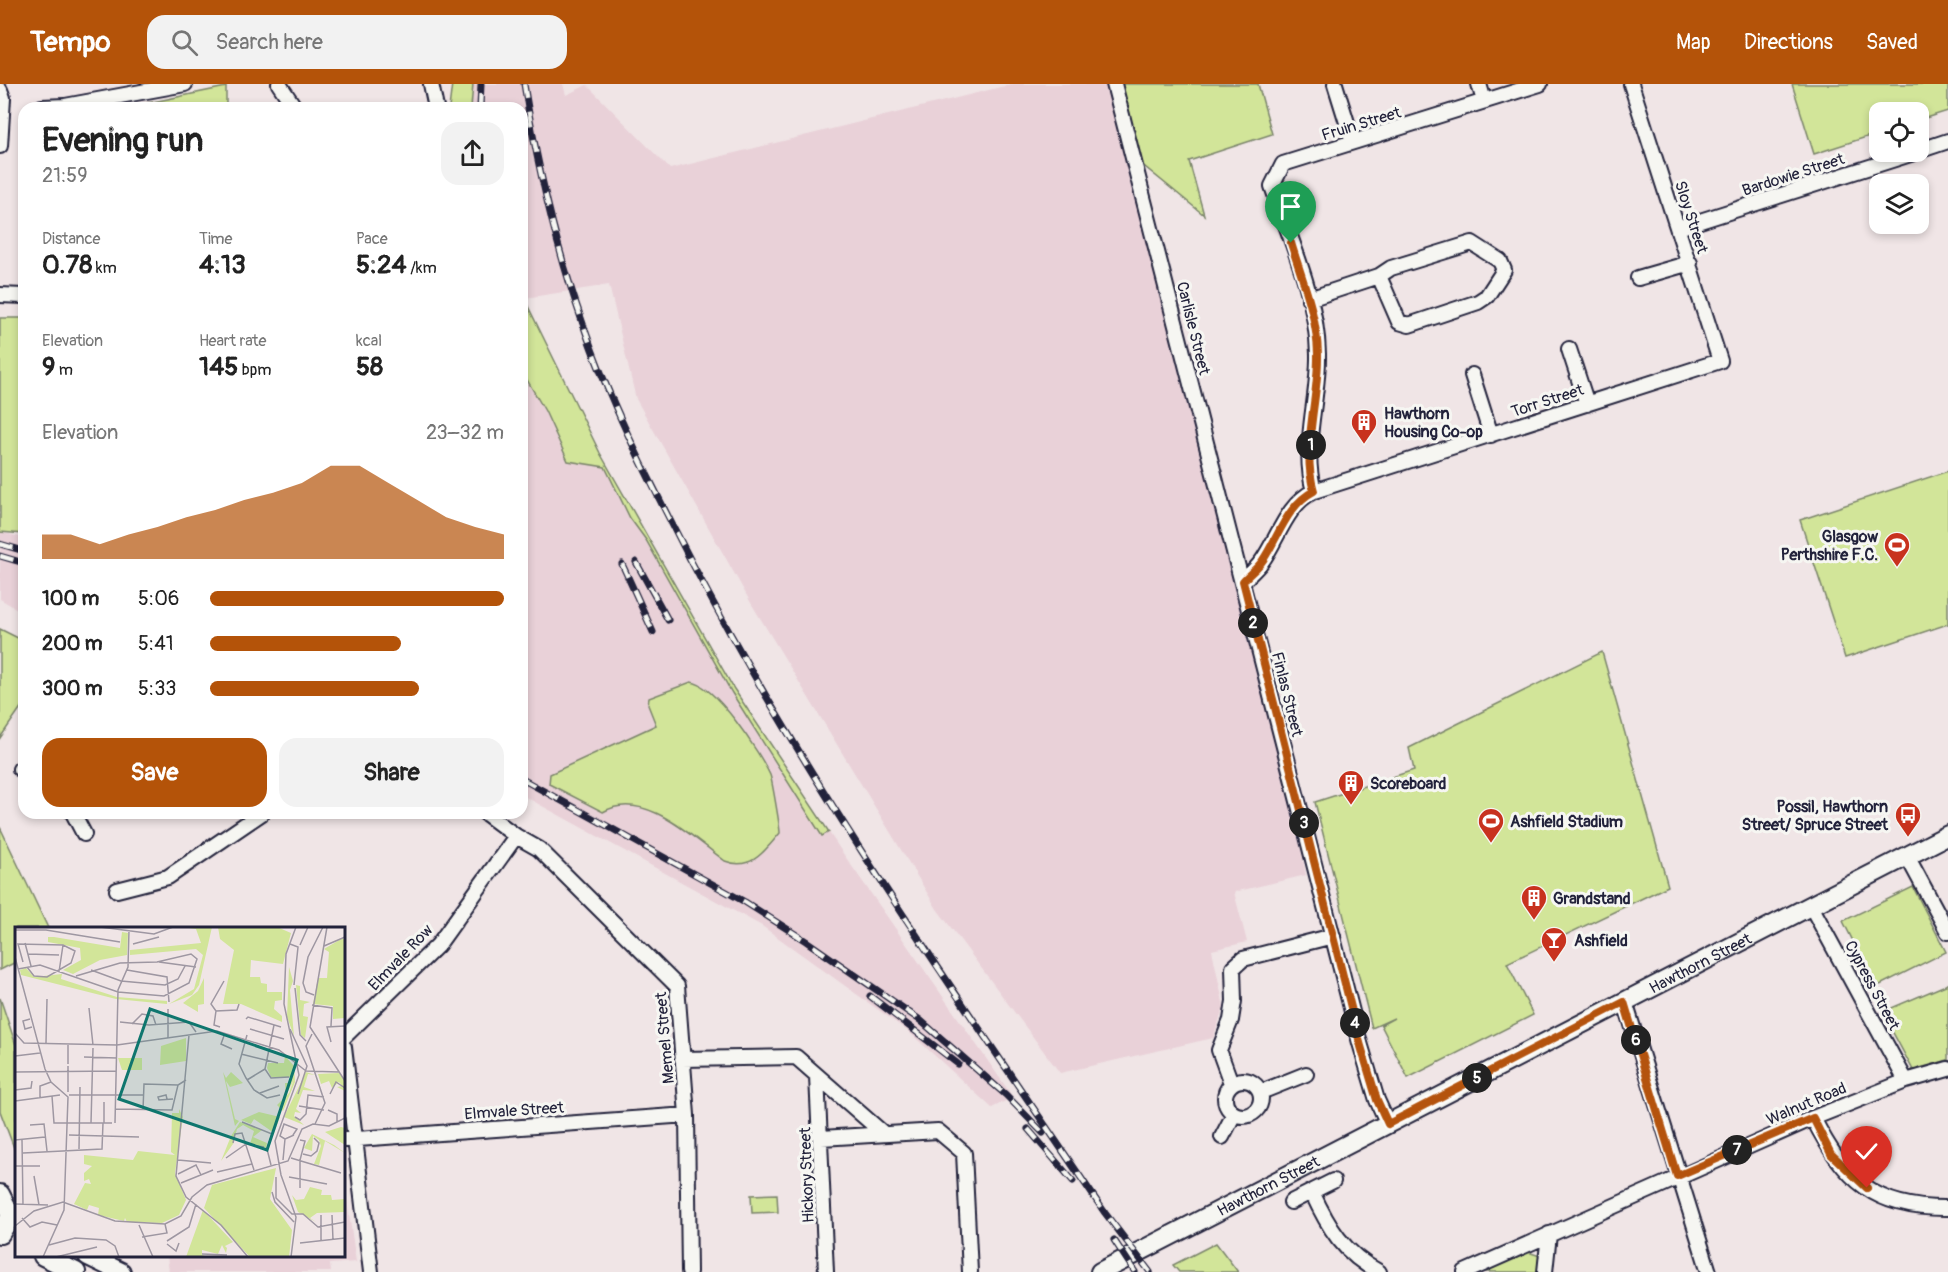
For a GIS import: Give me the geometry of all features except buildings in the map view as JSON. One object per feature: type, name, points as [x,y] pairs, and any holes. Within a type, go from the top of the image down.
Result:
[{"type":"main road","name":"Hawthorn Street","points":[[1100,1272],[1948,835]]},
{"type":"main road","points":[[0,1194],[9,1216],[0,1234],[15,1241]]},
{"type":"main road","points":[[45,1257],[76,1272]]},
{"type":"main road","points":[[90,1257],[121,1272]]},
{"type":"street","points":[[87,102],[185,84]]},
{"type":"street","points":[[279,84],[291,102]]},
{"type":"street","points":[[431,84],[435,102]]},
{"type":"street","name":"Carlisle Street","points":[[1114,84],[1243,581]]},
{"type":"street","points":[[1335,84],[1353,142]]},
{"type":"street","points":[[1479,84],[1484,101]]},
{"type":"street","name":"Fruin Street","points":[[1309,299],[1272,186],[1283,164],[1540,84]]},
{"type":"street","name":"Sloy Street","points":[[1632,84],[1720,361]]},
{"type":"street","points":[[0,90],[3,98],[0,146]]},
{"type":"street","name":"Bardowie Street","points":[[1929,147],[1948,141]]},
{"type":"street","name":"Bardowie Street","points":[[1678,228],[1884,162]]},
{"type":"street","points":[[1243,581],[1262,562],[1293,507],[1303,496],[1314,491],[1308,471],[1318,354],[1309,299],[1380,276],[1391,268],[1472,243],[1500,261],[1504,270],[1487,296],[1478,302],[1409,325],[1399,322],[1380,276]]},
{"type":"street","points":[[1638,279],[1690,263]]},
{"type":"street","points":[[0,295],[18,296]]},
{"type":"street","points":[[1569,349],[1587,404]]},
{"type":"street","name":"Torr Street","points":[[1314,491],[1720,361]]},
{"type":"street","points":[[1472,375],[1491,435]]},
{"type":"street","name":"Finlas Street","points":[[1243,581],[1360,1043],[1377,1100],[1388,1124]]},
{"type":"street","points":[[76,819],[84,834]]},
{"type":"street","points":[[117,890],[168,877],[253,819]]},
{"type":"street","name":"Memel Street","points":[[493,819],[539,849],[678,986],[687,1115],[689,1272]]},
{"type":"street","name":"Elmvale Row","points":[[345,1036],[438,945],[516,836]]},
{"type":"street","points":[[1907,856],[1948,932]]},
{"type":"street","name":"Cypress Street","points":[[1811,906],[1906,1081]]},
{"type":"street","points":[[1261,1092],[1257,1109],[1246,1116],[1234,1114],[1224,1100],[1231,1083],[1219,1050],[1233,1011],[1233,968],[1243,959],[1333,936]]},
{"type":"street","points":[[1624,1002],[1709,1272]]},
{"type":"street","points":[[682,1059],[796,1057],[884,1134]]},
{"type":"street","points":[[345,1062],[350,1139],[371,1272]]},
{"type":"street","name":"Walnut Road","points":[[1465,1272],[1677,1176],[1813,1118],[1906,1081],[1948,1069]]},
{"type":"street","points":[[1261,1092],[1306,1074]]},
{"type":"street","name":"Hickory Street","points":[[817,1076],[826,1272]]},
{"type":"street","points":[[1231,1083],[1248,1079],[1261,1092]]},
{"type":"street","points":[[1222,1137],[1234,1114]]},
{"type":"street","name":"Elmvale Street","points":[[350,1139],[687,1115]]},
{"type":"street","points":[[1813,1118],[1831,1154],[1867,1188],[1890,1200],[1910,1206],[1948,1208]]},
{"type":"street","points":[[821,1138],[938,1131],[964,1153],[970,1272]]},
{"type":"street","points":[[1292,1202],[1333,1181]]},
{"type":"street","points":[[1312,1192],[1329,1228],[1344,1246],[1361,1263],[1379,1272]]},
{"type":"street","points":[[1545,1272],[1549,1234]]},
{"type":"shaded area","points":[[473,84],[563,84],[566,95],[587,85],[670,169],[1013,84],[1114,84],[1269,688],[1306,875],[1234,892],[1247,942],[1212,950],[1224,1007],[1213,1038],[1060,1073],[937,909],[751,603],[636,399],[609,285],[528,298],[528,102],[472,102]]},
{"type":"shaded area","points":[[528,306],[600,453],[734,689],[842,852],[1013,1097],[992,1108],[909,1032],[762,926],[528,798]]},
{"type":"shaded area","points":[[0,532],[18,536],[18,610],[0,599]]},
{"type":"shaded area","points":[[345,1186],[356,1262],[330,1264],[331,1272],[169,1272],[167,1257],[345,1257]]},
{"type":"green space","points":[[452,84],[473,84],[472,102],[450,102]]},
{"type":"green space","points":[[1114,84],[1258,84],[1272,134],[1189,161],[1204,215],[1134,158]]},
{"type":"green space","points":[[1792,84],[1948,84],[1948,111],[1929,117],[1929,102],[1869,102],[1869,136],[1814,154]]},
{"type":"green space","points":[[226,87],[226,102],[153,102]]},
{"type":"green space","points":[[528,306],[600,453],[734,689],[829,832],[822,836],[732,693],[646,540],[630,518],[605,467],[568,461],[545,411],[528,381]]},
{"type":"green space","points":[[0,318],[18,318],[18,534],[0,532]]},
{"type":"green space","points":[[1948,471],[1948,624],[1845,658],[1800,520]]},
{"type":"green space","points":[[0,629],[18,638],[18,712],[0,738]]},
{"type":"green space","name":"Ashfield Stadium","points":[[1602,652],[1668,886],[1507,963],[1533,1015],[1408,1078],[1381,1025],[1394,1018],[1372,1028],[1315,802],[1414,770],[1409,748]]},
{"type":"green space","points":[[691,682],[712,694],[736,721],[770,775],[780,833],[762,853],[750,862],[742,864],[725,861],[683,829],[651,811],[635,806],[619,806],[603,812],[549,784],[550,774],[656,725],[648,705],[649,698]]},
{"type":"green space","points":[[0,827],[48,927],[15,927],[15,962],[0,970]]},
{"type":"green space","points":[[1913,887],[1946,952],[1876,987],[1843,921]]},
{"type":"green space","points":[[1948,984],[1948,1060],[1913,1070],[1882,1012]]},
{"type":"green space","points":[[0,998],[15,1042],[15,1150],[0,1111]]},
{"type":"green space","points":[[777,1194],[778,1212],[752,1213],[751,1195]]},
{"type":"green space","points":[[1216,1243],[1238,1272],[1179,1272],[1173,1265]]},
{"type":"green space","points":[[1528,1252],[1540,1256],[1538,1272],[1484,1272]]},
{"type":"railway","points":[[480,102],[481,84]]},
{"type":"railway","points":[[524,84],[527,102]]},
{"type":"railway","points":[[528,106],[548,204],[563,263],[593,352],[646,473],[691,561],[737,646],[836,812],[942,974],[1105,1213],[1150,1272]]},
{"type":"railway","points":[[0,544],[18,549]]},
{"type":"railway","points":[[0,556],[18,561]]},
{"type":"railway","points":[[636,562],[668,620]]},
{"type":"railway","points":[[622,564],[653,632]]},
{"type":"railway","points":[[528,782],[745,902],[806,941],[920,1020],[1006,1095],[1043,1133]]},
{"type":"railway","points":[[870,996],[958,1064]]},
{"type":"railway","points":[[1028,1129],[1073,1181]]},
{"type":"railway","points":[[1114,1240],[1135,1272]]},
{"type":"place","name":"Hawthorn Housing Co-op","points":[[1364,445]]},
{"type":"place","name":"Glasgow Perthshire F.C.","points":[[1897,568]]},
{"type":"place","name":"Scoreboard","points":[[1351,806]]},
{"type":"place","name":"Possil, Hawthorn Street/ Spruce Street","points":[[1908,838]]},
{"type":"place","name":"Ashfield Stadium","points":[[1491,844]]},
{"type":"place","name":"Grandstand","points":[[1534,921]]},
{"type":"place","name":"Ashfield","points":[[1554,963]]},
{"type":"route","points":[[1291,243],[1315,321],[1318,354],[1308,471],[1314,491],[1303,496],[1293,507],[1262,562],[1243,581],[1360,1043],[1377,1100],[1388,1124],[1624,1002],[1677,1176],[1813,1118],[1831,1154],[1847,1172],[1867,1188]]}]
